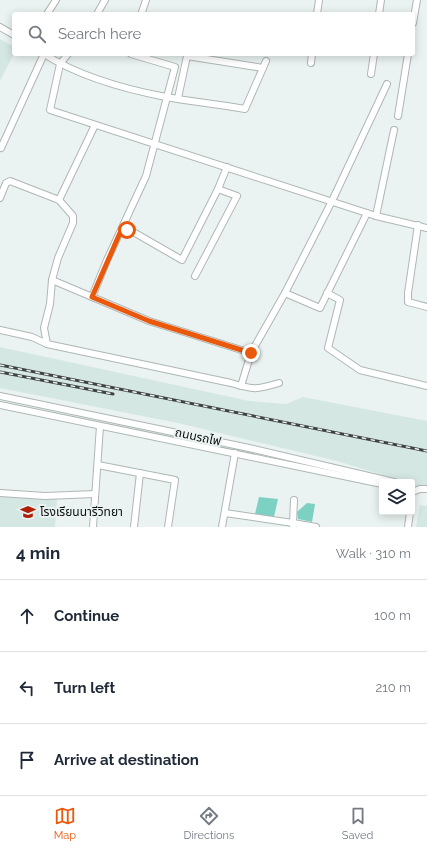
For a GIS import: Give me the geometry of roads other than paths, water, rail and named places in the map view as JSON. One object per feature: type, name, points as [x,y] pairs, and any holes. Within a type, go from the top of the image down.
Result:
[{"type":"street","points":[[48,12],[56,0]]},
{"type":"street","points":[[98,12],[105,0]]},
{"type":"street","points":[[142,12],[146,0]]},
{"type":"street","points":[[317,12],[319,0]]},
{"type":"street","points":[[380,12],[381,0]]},
{"type":"street","points":[[414,12],[416,0]]},
{"type":"street","points":[[0,28],[12,34]]},
{"type":"street","points":[[1,148],[43,56]]},
{"type":"street","points":[[47,56],[60,64],[108,83],[167,97],[244,109],[266,61]]},
{"type":"street","points":[[66,56],[60,64],[50,110],[376,216],[427,228]]},
{"type":"street","points":[[92,297],[146,176],[156,144],[175,67],[138,56]]},
{"type":"street","points":[[178,98],[187,56],[263,68]]},
{"type":"street","points":[[311,63],[312,56]]},
{"type":"street","points":[[371,74],[374,56]]},
{"type":"street","points":[[398,116],[408,56]]},
{"type":"street","points":[[241,386],[251,353],[285,294],[332,201],[387,84]]},
{"type":"street","points":[[59,200],[95,125]]},
{"type":"street","points":[[376,216],[394,130]]},
{"type":"street","points":[[123,226],[182,260],[218,189],[227,167]]},
{"type":"street","points":[[0,198],[6,183],[10,181],[59,200],[73,216],[73,223],[58,258],[52,280],[50,304],[44,328],[47,344]]},
{"type":"street","points":[[196,276],[237,196],[218,189]]},
{"type":"street","points":[[285,294],[320,308],[367,213]]},
{"type":"street","points":[[418,225],[408,302],[427,307]]},
{"type":"street","points":[[52,280],[149,321],[251,353]]},
{"type":"street","points":[[327,293],[340,300],[328,348],[360,370],[427,386]]},
{"type":"street","points":[[0,330],[32,337],[47,344],[256,389],[279,383]]},
{"type":"street","name":"ถนนรถไฟ","points":[[0,396],[161,429],[331,466],[382,479]]},
{"type":"street","name":"ถนนรถไฟ","points":[[0,405],[379,483]]},
{"type":"street","points":[[93,527],[100,426]]},
{"type":"street","points":[[159,437],[161,429]]},
{"type":"street","points":[[222,527],[235,453]]},
{"type":"street","points":[[98,465],[175,480],[168,527]]},
{"type":"street","points":[[134,527],[140,472]]},
{"type":"street","points":[[415,491],[427,489]]},
{"type":"street","points":[[0,494],[45,496],[95,494]]},
{"type":"street","points":[[293,525],[294,500]]},
{"type":"street","points":[[225,513],[293,525],[316,527]]},
{"type":"street","points":[[408,527],[410,515]]},
{"type":"railway","points":[[0,365],[427,451]]},
{"type":"railway","points":[[0,372],[113,394]]},
{"type":"place","name":"โรงเรียนนารีวิทยา","points":[[28,512]]}]
